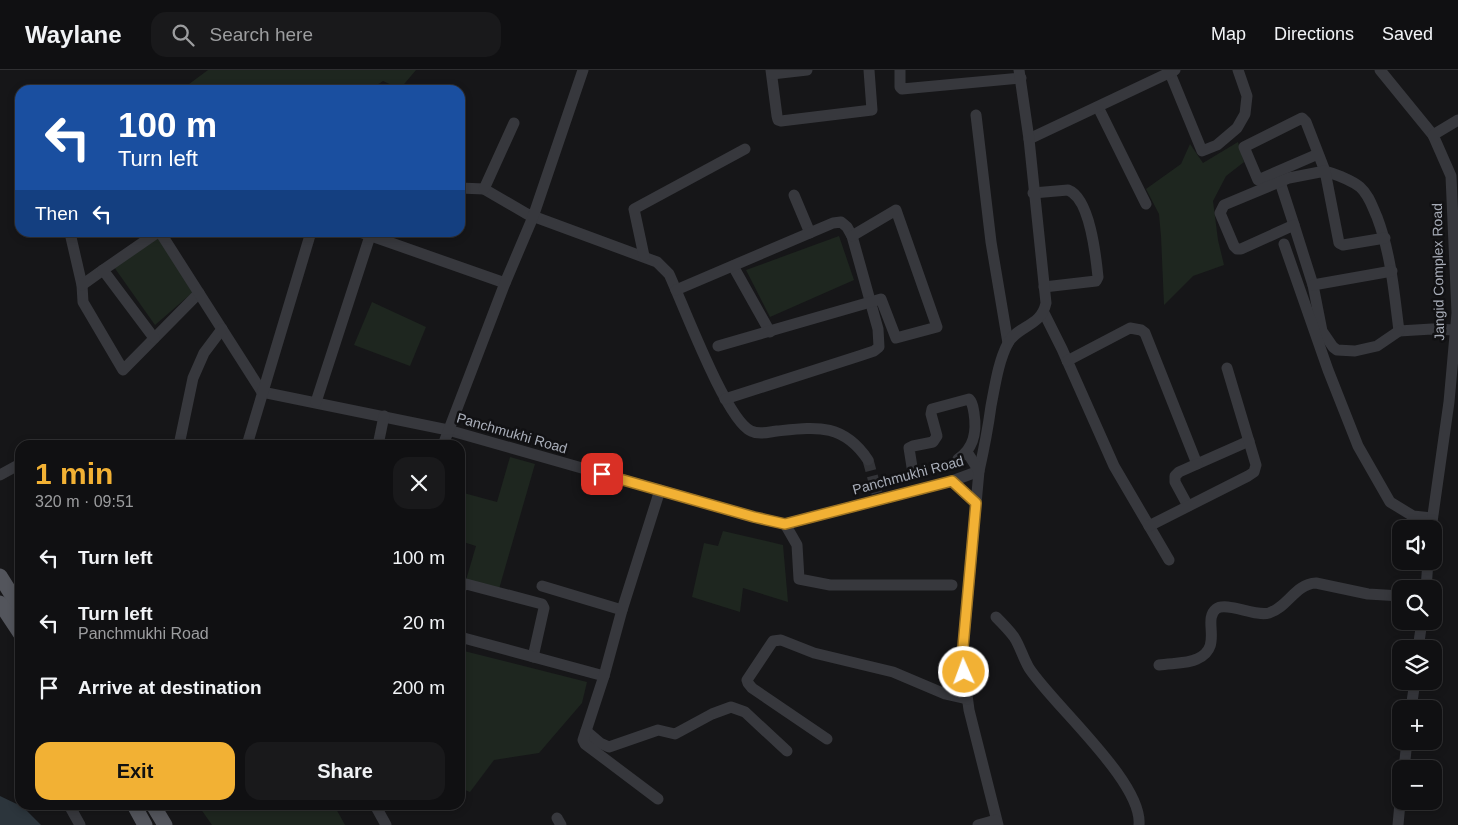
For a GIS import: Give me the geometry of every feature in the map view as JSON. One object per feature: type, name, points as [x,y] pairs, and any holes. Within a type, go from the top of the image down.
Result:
[{"type":"main road","points":[[0,576],[15,600]]},
{"type":"main road","points":[[0,603],[15,626]]},
{"type":"main road","points":[[137,810],[145,825]]},
{"type":"main road","points":[[157,810],[165,825]]},
{"type":"street","points":[[445,440],[505,283],[533,217],[583,70]]},
{"type":"street","points":[[807,70],[772,72],[778,120],[872,110],[868,70]]},
{"type":"street","points":[[900,70],[900,87],[902,89],[1020,74],[1029,139],[1033,193],[1046,303],[1044,313],[1114,466],[1168,560]]},
{"type":"street","points":[[1029,139],[1172,71],[1202,151],[1217,146],[1237,128],[1245,114],[1247,96],[1238,70]]},
{"type":"street","name":"Jangid Complex Road","points":[[1380,70],[1433,135],[1451,176],[1456,330],[1454,402],[1433,520]]},
{"type":"street","points":[[1098,106],[1146,204]]},
{"type":"street","points":[[976,115],[991,242],[1008,343]]},
{"type":"street","points":[[1318,154],[1258,180],[1244,147],[1302,118],[1306,122],[1325,171],[1339,244],[1343,245],[1385,238]]},
{"type":"street","points":[[1433,135],[1458,120]]},
{"type":"street","points":[[484,189],[514,123]]},
{"type":"street","points":[[644,256],[634,209],[745,149]]},
{"type":"street","points":[[1294,225],[1241,249],[1237,249],[1221,217],[1221,209],[1224,205],[1289,178],[1325,171],[1346,178],[1360,187],[1370,198],[1385,238],[1392,271],[1399,331]]},
{"type":"street","points":[[1280,182],[1313,285],[1322,331],[1332,347],[1337,350],[1355,351],[1377,346],[1399,331],[1456,330]]},
{"type":"street","points":[[465,188],[484,189],[533,217],[657,262],[669,274],[725,399],[740,422],[751,431],[760,433],[813,427],[827,428],[860,448],[868,460]]},
{"type":"street","points":[[1033,193],[1068,190],[1074,192],[1080,202],[1094,238],[1098,277],[1096,281],[1044,287]]},
{"type":"street","points":[[794,195],[810,233]]},
{"type":"street","points":[[718,346],[881,300],[896,338],[937,326],[896,210],[852,236]]},
{"type":"street","points":[[676,290],[833,223],[841,222],[847,226],[852,236],[878,329],[879,347],[874,351],[725,399]]},
{"type":"street","points":[[71,237],[82,285],[83,302],[123,370],[199,293]]},
{"type":"street","points":[[82,285],[152,237]]},
{"type":"street","points":[[162,237],[262,392]]},
{"type":"street","points":[[248,440],[309,237]]},
{"type":"street","points":[[316,402],[364,237]]},
{"type":"street","points":[[374,237],[505,283]]},
{"type":"street","points":[[1284,244],[1328,370],[1358,446],[1390,502],[1422,520]]},
{"type":"street","points":[[733,266],[770,332]]},
{"type":"street","points":[[103,270],[154,338]]},
{"type":"street","points":[[1313,285],[1392,271]]},
{"type":"street","name":"Panchmukhi Road","points":[[262,392],[448,430],[754,517],[785,524],[878,496],[952,481],[979,471],[999,366],[1008,343],[1017,332],[1044,313]]},
{"type":"street","points":[[1067,360],[1130,328],[1141,330],[1197,464]]},
{"type":"street","points":[[180,440],[193,378],[204,354],[222,329]]},
{"type":"street","points":[[1149,526],[1254,472],[1256,465],[1227,368]]},
{"type":"street","points":[[912,467],[910,448],[933,442],[937,436],[930,414],[932,408],[966,399],[971,400],[976,426],[973,441],[963,456],[979,471],[962,658],[971,720],[997,822],[978,825]]},
{"type":"street","points":[[379,440],[384,416]]},
{"type":"street","points":[[1188,506],[1175,482],[1175,476],[1179,472],[1249,441]]},
{"type":"street","points":[[0,475],[15,467]]},
{"type":"street","points":[[952,481],[976,503]]},
{"type":"street","points":[[658,799],[585,744],[583,740],[660,490]]},
{"type":"street","points":[[785,524],[797,545],[799,579],[830,585],[952,585]]},
{"type":"street","points":[[1160,665],[1196,660],[1204,655],[1212,639],[1210,621],[1212,614],[1217,608],[1224,607],[1255,613],[1270,612],[1300,588],[1309,584],[1368,594],[1392,595]]},
{"type":"street","points":[[465,585],[542,604],[544,608],[533,657]]},
{"type":"street","points":[[542,586],[622,610]]},
{"type":"street","points":[[996,616],[1014,638],[1029,668],[1127,788],[1140,815],[1139,825]]},
{"type":"street","points":[[465,638],[604,676]]},
{"type":"street","points":[[827,738],[752,688],[748,683],[747,680],[773,641],[781,640],[814,653],[893,672],[945,694],[967,699]]},
{"type":"street","points":[[586,731],[608,747],[658,730],[675,734],[712,714],[731,707],[745,712],[787,751]]},
{"type":"street","points":[[72,810],[80,825]]},
{"type":"street","points":[[377,810],[386,825]]},
{"type":"street","points":[[1398,825],[1399,810]]},
{"type":"shaded area","points":[[208,70],[416,70],[403,85],[392,85],[383,81],[377,85],[188,85]]},
{"type":"shaded area","points":[[1238,142],[1244,162],[1226,176],[1213,201],[1218,240],[1224,265],[1193,276],[1164,305],[1159,214],[1146,189],[1181,164],[1190,144],[1203,163]]},
{"type":"shaded area","points":[[839,236],[854,280],[770,317],[746,270]]},
{"type":"shaded area","points":[[158,238],[193,292],[155,325],[114,267]]},
{"type":"shaded area","points":[[372,302],[426,327],[410,366],[354,345]]},
{"type":"shaded area","points":[[510,457],[535,464],[499,589],[466,580],[476,546],[465,543],[465,493],[497,502]]},
{"type":"shaded area","points":[[723,531],[783,545],[788,602],[743,588],[740,612],[692,597],[704,543],[718,546]]},
{"type":"shaded area","points":[[465,651],[587,682],[582,703],[539,753],[494,760],[470,792],[465,790]]},
{"type":"shaded area","points":[[0,796],[15,803],[15,810],[26,810],[41,825],[0,825]]},
{"type":"shaded area","points":[[202,810],[337,810],[345,825],[212,825]]},
{"type":"tunnel","points":[[868,460],[877,493]]},
{"type":"route","points":[[602,474],[785,524],[952,481],[976,503],[962,658],[964,672]]}]
